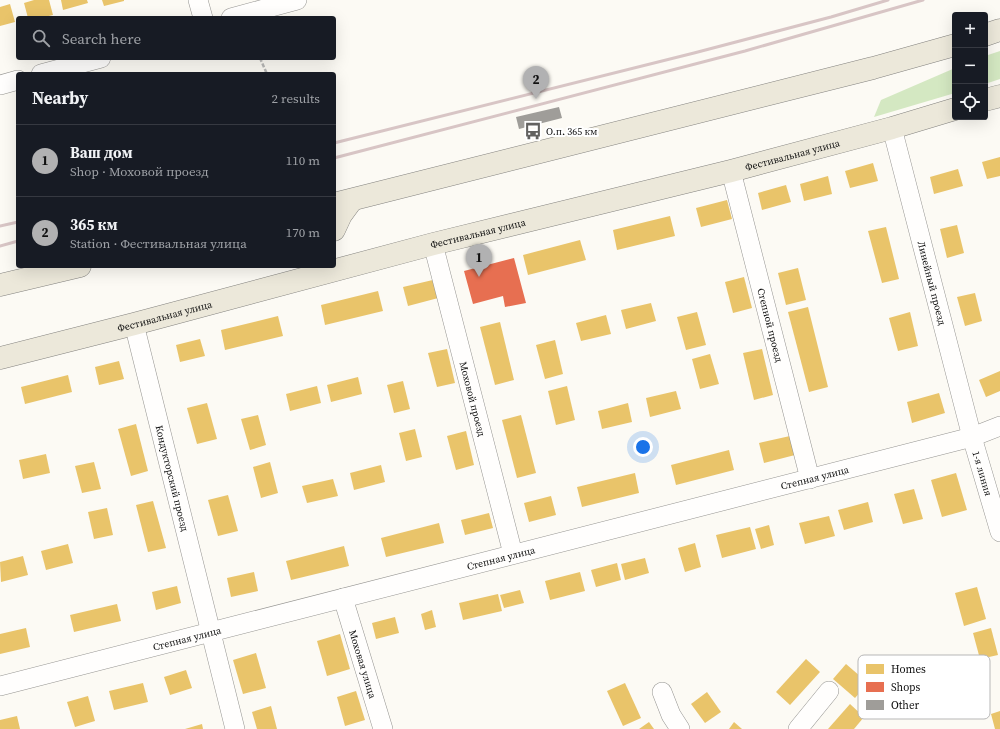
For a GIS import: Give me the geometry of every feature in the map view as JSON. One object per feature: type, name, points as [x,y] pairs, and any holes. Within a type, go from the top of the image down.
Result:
[{"type":"main road","points":[[988,34],[1000,30]]},
{"type":"main road","points":[[336,226],[341,215],[343,202],[865,70],[952,45]]},
{"type":"main road","points":[[988,99],[1000,96]]},
{"type":"main road","name":"Фестивальная улица","points":[[336,266],[433,244],[731,171],[892,128],[952,110]]},
{"type":"main road","points":[[0,285],[72,268]]},
{"type":"main road","name":"Фестивальная улица","points":[[0,358],[134,324],[329,268]]},
{"type":"street","points":[[198,0],[202,16]]},
{"type":"street","points":[[238,16],[297,0]]},
{"type":"street","points":[[48,72],[94,60]]},
{"type":"street","points":[[0,85],[16,81]]},
{"type":"street","name":"Линейный проезд","points":[[892,128],[972,437]]},
{"type":"street","name":"Степной проезд","points":[[731,171],[810,479]]},
{"type":"street","name":"Моховой проезд","points":[[433,244],[513,554]]},
{"type":"street","name":"Кондукторский проезд","points":[[134,324],[235,729]]},
{"type":"street","name":"Степная улица","points":[[0,686],[972,437],[1000,426]]},
{"type":"street","name":"1-я линия","points":[[972,437],[1000,532]]},
{"type":"street","name":"Моховая улица","points":[[343,598],[383,729]]},
{"type":"street","points":[[798,729],[829,691]]},
{"type":"street","points":[[662,692],[671,715],[680,729]]},
{"type":"path","points":[[261,60],[267,72]]},
{"type":"green space","points":[[1000,51],[1000,79],[988,83],[988,55]]},
{"type":"green space","points":[[952,69],[952,94],[874,117],[881,100]]},
{"type":"building: Homes","points":[[34,0],[49,0],[53,15],[27,16],[24,3]]},
{"type":"building: Homes","points":[[61,0],[87,0],[88,3],[63,10]]},
{"type":"building: Homes","points":[[102,0],[124,0],[124,1],[104,6]]},
{"type":"building: Homes","points":[[10,4],[15,22],[0,26],[0,7]]},
{"type":"building: Homes","points":[[1000,157],[1000,176],[987,179],[982,162]]},
{"type":"building: Homes","points":[[873,163],[878,181],[850,188],[845,171]]},
{"type":"building: Homes","points":[[958,169],[963,186],[934,194],[930,177]]},
{"type":"building: Homes","points":[[828,176],[832,194],[804,201],[800,184]]},
{"type":"building: Homes","points":[[786,185],[791,202],[762,210],[758,193]]},
{"type":"building: Homes","points":[[727,200],[732,219],[701,227],[696,208]]},
{"type":"building: Homes","points":[[670,216],[675,236],[617,250],[613,230]]},
{"type":"building: Homes","points":[[957,225],[964,253],[947,258],[940,229]]},
{"type":"building: Homes","points":[[886,227],[899,279],[882,283],[868,231]]},
{"type":"building: Homes","points":[[580,240],[586,260],[528,275],[523,255]]},
{"type":"building: Homes","points":[[798,268],[806,300],[786,305],[778,273]]},
{"type":"building: Homes","points":[[744,277],[752,308],[733,313],[725,282]]},
{"type":"building: Homes","points":[[437,279],[442,297],[408,306],[403,287]]},
{"type":"building: Homes","points":[[378,291],[383,311],[325,325],[321,305]]},
{"type":"building: Homes","points":[[975,293],[982,321],[965,326],[957,297]]},
{"type":"building: Homes","points":[[651,303],[656,321],[626,329],[621,310]]},
{"type":"building: Homes","points":[[808,307],[828,387],[809,392],[788,312]]},
{"type":"building: Homes","points":[[697,312],[706,345],[686,350],[677,317]]},
{"type":"building: Homes","points":[[910,312],[918,346],[898,351],[889,318]]},
{"type":"building: Homes","points":[[606,315],[611,334],[581,341],[576,323]]},
{"type":"building: Homes","points":[[278,316],[283,336],[225,350],[221,330]]},
{"type":"building: Homes","points":[[500,322],[514,380],[495,385],[480,327]]},
{"type":"building: Homes","points":[[200,339],[205,356],[180,362],[176,345]]},
{"type":"building: Homes","points":[[555,340],[563,374],[545,379],[536,345]]},
{"type":"building: Homes","points":[[447,349],[455,383],[437,387],[428,353]]},
{"type":"building: Homes","points":[[762,349],[773,395],[754,400],[743,353]]},
{"type":"building: Homes","points":[[710,354],[719,384],[700,389],[692,359]]},
{"type":"building: Homes","points":[[119,361],[124,379],[99,385],[95,367]]},
{"type":"building: Homes","points":[[1000,371],[1000,391],[986,397],[979,380]]},
{"type":"building: Homes","points":[[68,375],[72,392],[25,404],[21,387]]},
{"type":"building: Homes","points":[[358,377],[362,394],[331,402],[327,385]]},
{"type":"building: Homes","points":[[403,381],[410,409],[394,413],[387,385]]},
{"type":"building: Homes","points":[[317,386],[321,403],[290,411],[286,394]]},
{"type":"building: Homes","points":[[567,386],[575,420],[556,425],[548,391]]},
{"type":"building: Homes","points":[[676,391],[681,409],[650,417],[646,398]]},
{"type":"building: Homes","points":[[939,393],[945,413],[912,423],[907,402]]},
{"type":"building: Homes","points":[[207,403],[217,439],[197,444],[187,408]]},
{"type":"building: Homes","points":[[628,403],[632,422],[602,429],[598,411]]},
{"type":"building: Homes","points":[[258,415],[266,445],[250,450],[241,419]]},
{"type":"building: Homes","points":[[521,415],[536,473],[517,478],[502,420]]},
{"type":"building: Homes","points":[[136,424],[148,471],[131,476],[118,429]]},
{"type":"building: Homes","points":[[415,429],[422,457],[406,461],[399,433]]},
{"type":"building: Homes","points":[[466,431],[474,465],[456,470],[447,436]]},
{"type":"building: Homes","points":[[790,436],[795,455],[764,463],[759,443]]},
{"type":"building: Homes","points":[[729,450],[734,470],[676,485],[671,465]]},
{"type":"building: Homes","points":[[46,454],[50,473],[23,479],[19,460]]},
{"type":"building: Homes","points":[[94,462],[101,489],[82,493],[75,466]]},
{"type":"building: Homes","points":[[270,462],[278,493],[261,498],[253,467]]},
{"type":"building: Homes","points":[[381,465],[385,482],[354,490],[350,473]]},
{"type":"building: Homes","points":[[635,473],[639,493],[582,507],[577,487]]},
{"type":"building: Homes","points":[[956,473],[967,510],[942,517],[931,480]]},
{"type":"building: Homes","points":[[333,479],[338,496],[307,503],[302,486]]},
{"type":"building: Homes","points":[[914,489],[923,519],[903,524],[894,494]]},
{"type":"building: Homes","points":[[228,495],[238,531],[218,536],[208,500]]},
{"type":"building: Homes","points":[[551,496],[556,515],[529,522],[524,503]]},
{"type":"building: Homes","points":[[153,501],[166,548],[148,552],[136,505]]},
{"type":"building: Homes","points":[[868,502],[873,522],[844,530],[838,510]]},
{"type":"building: Homes","points":[[107,508],[113,535],[94,539],[88,512]]},
{"type":"building: Homes","points":[[489,513],[493,528],[465,535],[461,520]]},
{"type":"building: Homes","points":[[829,516],[835,536],[805,544],[799,523]]},
{"type":"building: Homes","points":[[439,523],[444,543],[386,557],[381,538]]},
{"type":"building: Homes","points":[[769,525],[774,545],[761,549],[755,529]]},
{"type":"building: Homes","points":[[750,527],[756,549],[722,558],[716,535]]},
{"type":"building: Homes","points":[[695,543],[701,567],[685,572],[678,548]]},
{"type":"building: Homes","points":[[68,544],[73,563],[46,570],[41,551]]},
{"type":"building: Homes","points":[[344,546],[349,566],[291,580],[286,561]]},
{"type":"building: Homes","points":[[23,556],[28,575],[1,582],[0,562]]},
{"type":"building: Homes","points":[[645,558],[649,573],[625,580],[621,564]]},
{"type":"building: Homes","points":[[617,563],[621,580],[596,587],[591,570]]},
{"type":"building: Homes","points":[[254,572],[258,591],[231,597],[227,578]]},
{"type":"building: Homes","points":[[580,572],[585,591],[550,600],[545,581]]},
{"type":"building: Homes","points":[[177,586],[181,603],[156,610],[152,592]]},
{"type":"building: Homes","points":[[977,587],[986,619],[964,626],[955,593]]},
{"type":"building: Homes","points":[[520,590],[524,603],[504,608],[500,595]]},
{"type":"building: Homes","points":[[498,594],[502,611],[463,620],[459,603]]},
{"type":"building: Homes","points":[[117,604],[121,621],[74,632],[70,615]]},
{"type":"building: Homes","points":[[432,610],[436,627],[425,630],[421,614]]},
{"type":"building: Homes","points":[[395,617],[399,633],[376,639],[372,623]]},
{"type":"building: Homes","points":[[26,628],[30,647],[0,654],[0,634]]},
{"type":"building: Homes","points":[[991,628],[998,655],[990,657],[990,655],[979,655],[973,633]]},
{"type":"building: Homes","points":[[340,634],[350,669],[327,676],[317,641]]},
{"type":"building: Homes","points":[[256,653],[266,688],[243,694],[233,660]]},
{"type":"building: Homes","points":[[806,659],[820,672],[790,705],[776,692]]},
{"type":"building: Homes","points":[[846,664],[858,674],[858,695],[855,698],[833,679]]},
{"type":"building: Homes","points":[[186,670],[192,688],[170,695],[164,677]]},
{"type":"building: Homes","points":[[143,683],[148,702],[114,710],[109,691]]},
{"type":"building: Homes","points":[[625,683],[641,718],[623,726],[607,691]]},
{"type":"building: Homes","points":[[356,691],[365,720],[345,726],[337,697]]},
{"type":"building: Homes","points":[[707,692],[721,712],[705,723],[691,704]]},
{"type":"building: Homes","points":[[88,696],[95,721],[75,727],[67,702]]},
{"type":"building: Homes","points":[[850,704],[858,711],[858,719],[862,719],[854,729],[828,729]]},
{"type":"building: Homes","points":[[271,706],[277,729],[257,729],[252,712]]},
{"type":"building: Homes","points":[[1000,711],[1000,729],[995,729],[991,714]]},
{"type":"building: Homes","points":[[17,716],[20,729],[0,729],[0,720]]},
{"type":"building: Homes","points":[[649,722],[654,729],[639,729]]},
{"type":"building: Homes","points":[[734,722],[742,729],[729,729]]},
{"type":"building: Homes","points":[[202,724],[203,729],[185,729]]},
{"type":"building: Shops","points":[[514,258],[526,303],[505,307],[503,296],[473,304],[464,271]]},
{"type":"building: Other","points":[[559,107],[562,118],[519,129],[516,117]]},
{"type":"railway","points":[[336,142],[694,53],[831,17],[888,0]]},
{"type":"railway","points":[[336,157],[745,51],[923,0]]},
{"type":"railway","points":[[0,226],[16,222]]},
{"type":"railway","points":[[0,246],[16,242]]},
{"type":"place","name":"365 км","points":[[536,99]]},
{"type":"place","name":"О.п. 365 км","points":[[533,131]]},
{"type":"place","name":"Ваш дом","points":[[479,277]]}]
